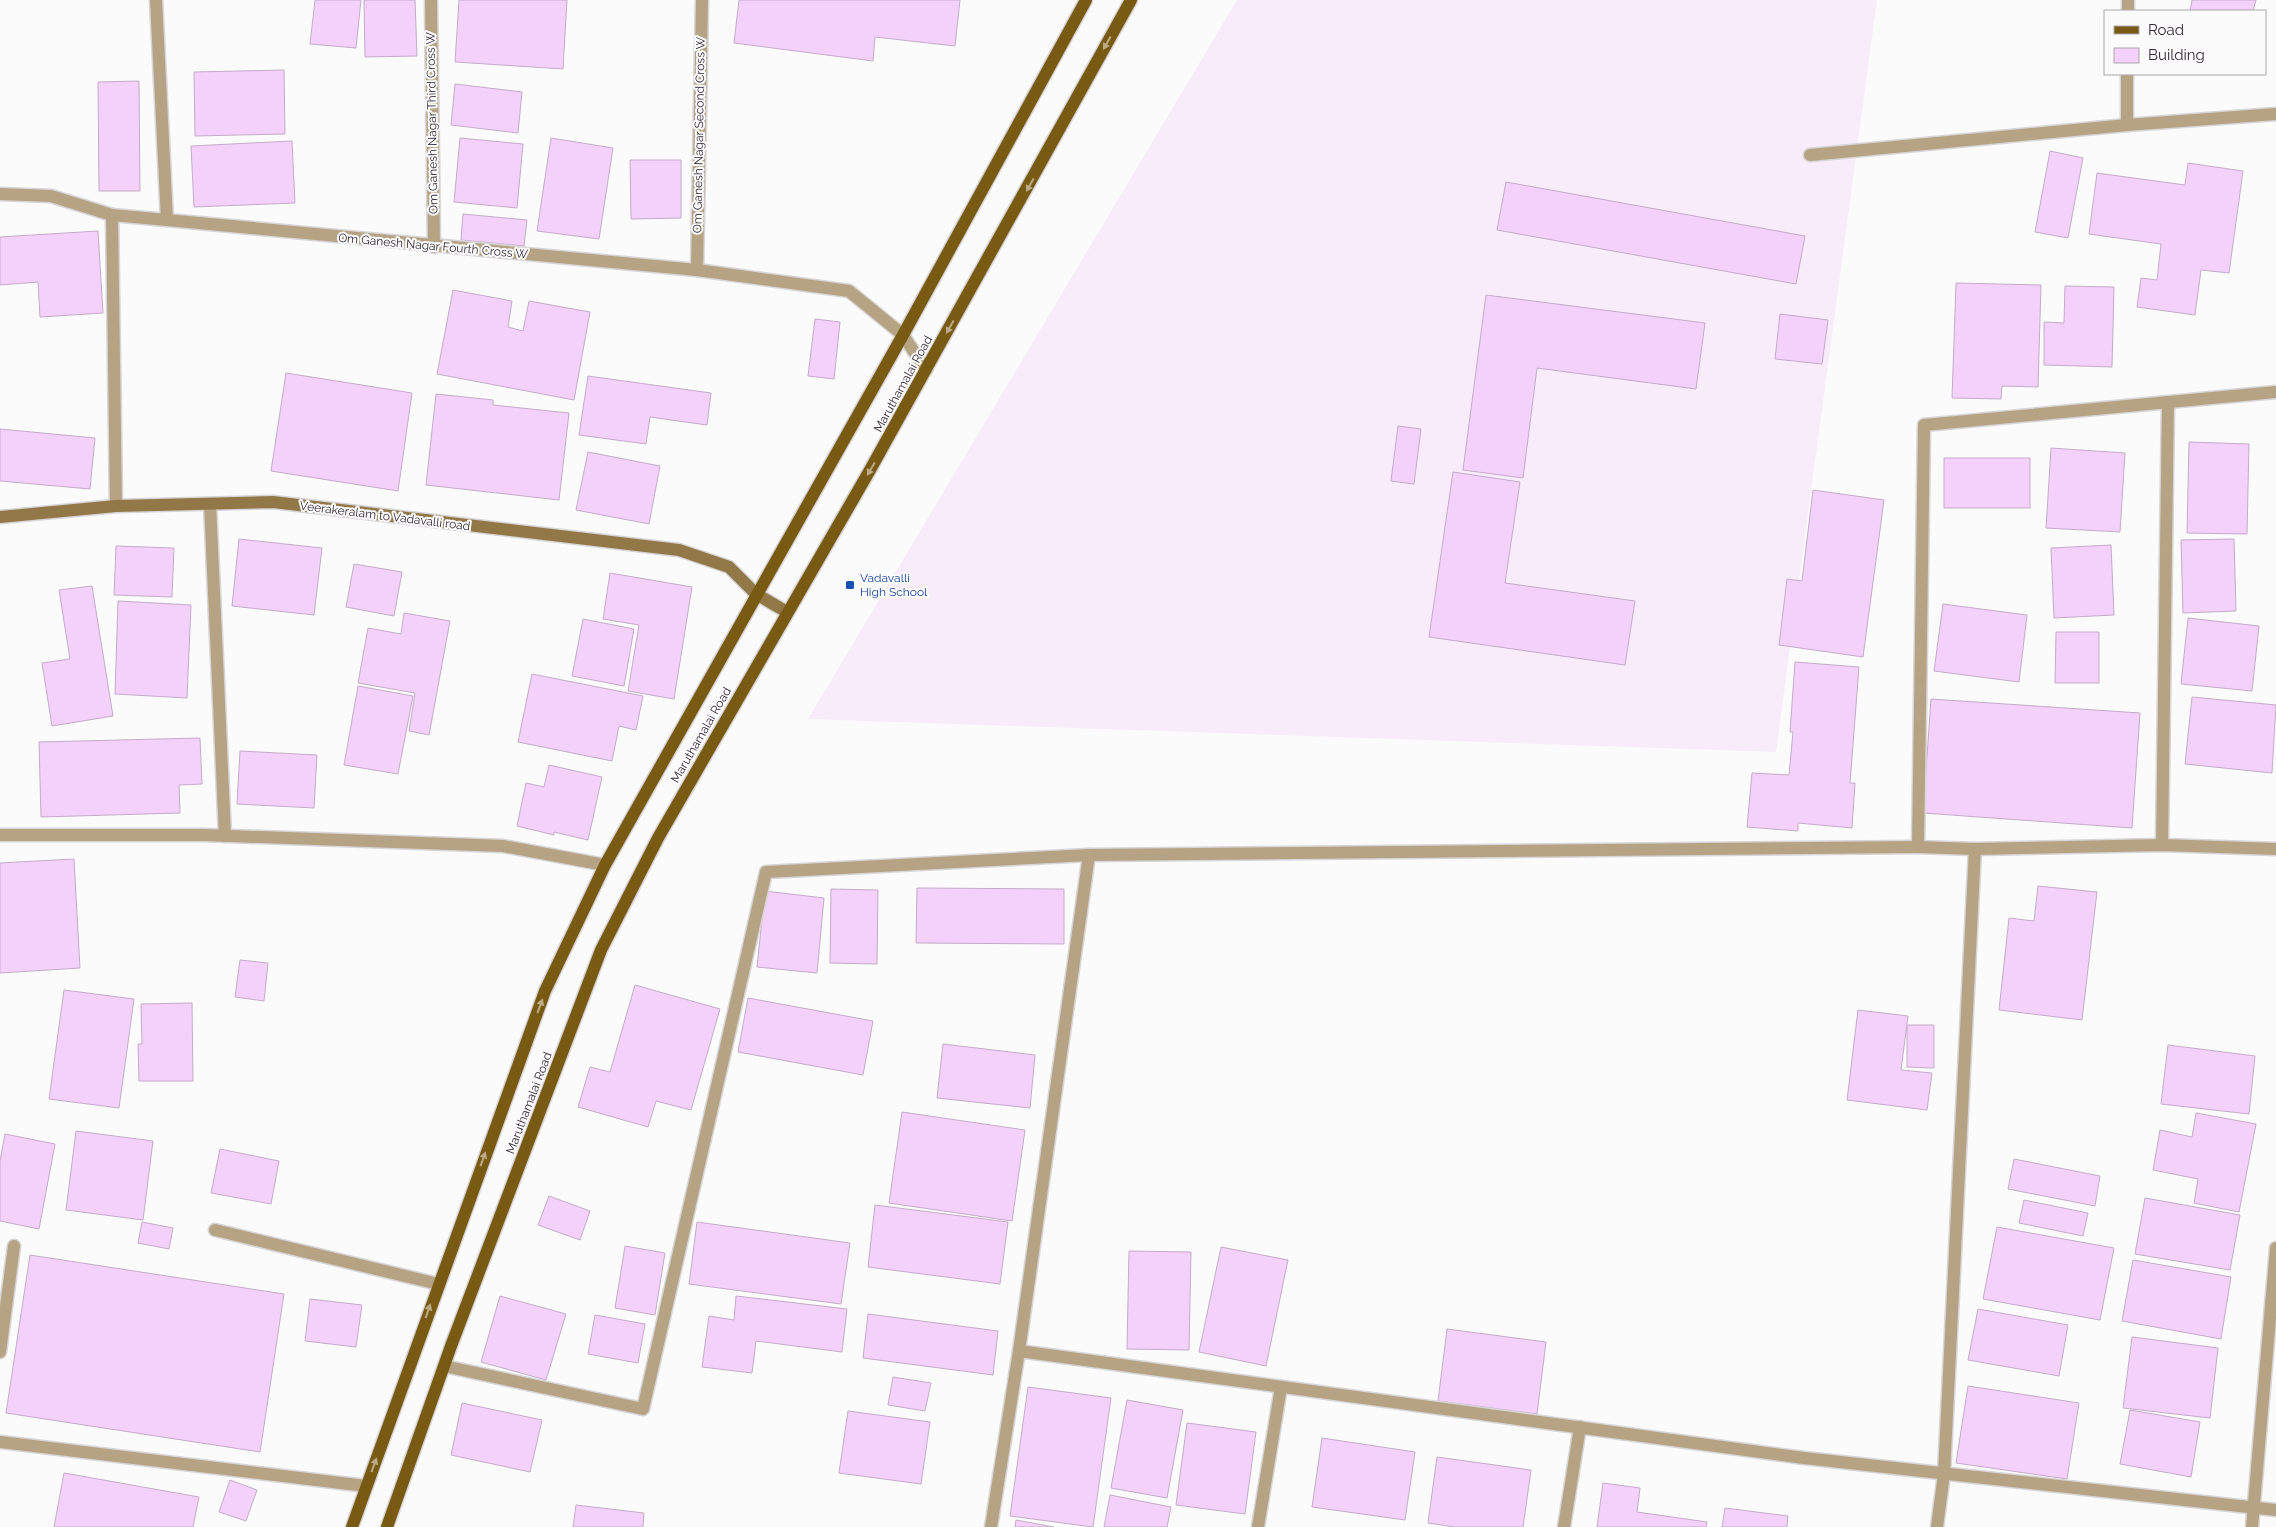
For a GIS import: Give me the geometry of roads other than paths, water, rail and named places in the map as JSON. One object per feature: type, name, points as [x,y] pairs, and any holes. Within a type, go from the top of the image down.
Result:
[{"type":"main road","name":"Maruthamalai Road","points":[[352,1527],[438,1284],[545,992],[605,864],[903,335],[1086,0]]},
{"type":"main road","name":"Maruthamalai Road","points":[[387,1527],[444,1366],[601,950],[658,838],[926,370],[1131,0]]},
{"type":"street","points":[[156,0],[167,220]]},
{"type":"street","name":"Om Ganesh Nagar Third Cross W","points":[[431,0],[434,247]]},
{"type":"street","name":"Om Ganesh Nagar Second Cross W","points":[[697,270],[702,0]]},
{"type":"street","points":[[2127,75],[2127,125]]},
{"type":"street","points":[[1810,155],[2127,125],[2276,114]]},
{"type":"street","name":"Om Ganesh Nagar Fourth Cross W","points":[[0,194],[51,196],[112,215],[434,247],[697,270],[850,291],[903,335],[926,370]]},
{"type":"street","points":[[112,215],[116,506]]},
{"type":"street","points":[[1918,847],[1924,425],[2276,392]]},
{"type":"street","points":[[2162,845],[2168,403]]},
{"type":"street","name":"Veerakeralam to Vadavalli road","points":[[0,517],[116,506],[274,502],[679,550],[728,567],[756,594],[787,612]]},
{"type":"street","points":[[210,504],[226,836]]},
{"type":"street","points":[[0,834],[226,836],[503,846],[605,864]]},
{"type":"street","points":[[444,1366],[643,1409],[766,872],[1090,855],[1918,847],[1975,849],[2162,845],[2276,849]]},
{"type":"street","points":[[1937,1527],[1944,1474],[1975,849]]},
{"type":"street","points":[[991,1527],[1019,1351],[1090,855]]},
{"type":"street","points":[[215,1230],[438,1284]]},
{"type":"street","points":[[0,1352],[14,1246]]},
{"type":"street","points":[[2252,1527],[2276,1248]]},
{"type":"street","points":[[1019,1351],[1804,1458],[2276,1510]]},
{"type":"street","points":[[1258,1527],[1281,1387]]},
{"type":"street","points":[[1564,1527],[1580,1427]]},
{"type":"street","points":[[0,1442],[366,1486]]},
{"type":"place","name":"Vadavalli High School","points":[[850,585]]}]
